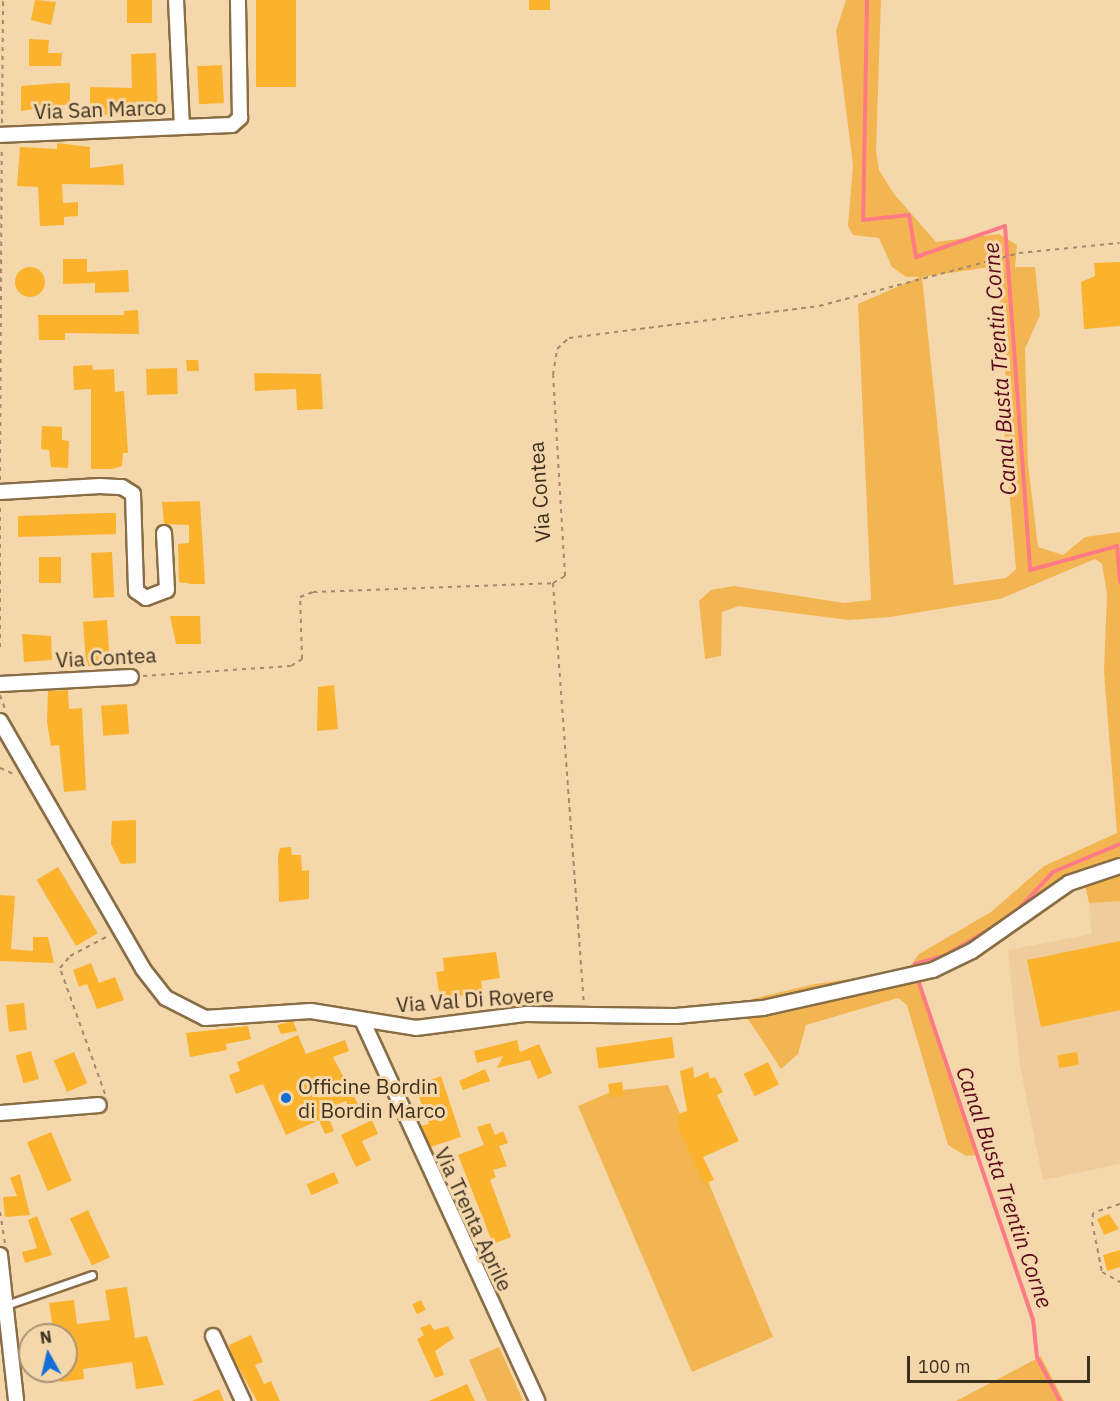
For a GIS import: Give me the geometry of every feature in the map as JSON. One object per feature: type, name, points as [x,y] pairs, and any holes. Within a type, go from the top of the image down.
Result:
[{"type":"street","name":"Via San Marco","points":[[1,135],[182,127],[176,0]]},
{"type":"street","points":[[182,127],[228,126],[240,118],[238,0]]},
{"type":"street","points":[[0,492],[100,486],[122,487],[133,494],[136,591],[146,598],[166,590],[164,533]]},
{"type":"street","name":"Via Contea","points":[[0,684],[131,677]]},
{"type":"street","name":"Via Val Di Rovere","points":[[4,717],[27,763],[143,969],[166,998],[204,1018],[310,1011],[363,1022],[416,1028],[526,1014],[676,1016],[753,1009],[933,970],[972,951],[1069,883],[1120,866]]},
{"type":"street","name":"Via Trenta Aprile","points":[[363,1022],[537,1401]]},
{"type":"street","points":[[0,1113],[103,1103]]},
{"type":"street","points":[[0,1255],[16,1401]]},
{"type":"street","points":[[213,1336],[243,1401]]},
{"type":"lane","points":[[6,1305],[92,1275]]},
{"type":"path","points":[[0,647],[3,0]]},
{"type":"path","name":"Via Contea","points":[[131,677],[291,666],[302,659],[300,597],[313,592],[553,583],[565,576],[553,375],[557,349],[569,338],[819,306],[1019,253],[1120,243]]},
{"type":"path","points":[[553,583],[585,1014]]},
{"type":"path","points":[[0,689],[4,717]]},
{"type":"path","points":[[0,768],[21,778],[27,763]]},
{"type":"path","points":[[103,1103],[60,968],[70,956],[111,934],[106,924]]},
{"type":"path","points":[[1120,1204],[1094,1214],[1092,1221],[1102,1272],[1120,1282]]},
{"type":"shaded area","points":[[846,0],[881,0],[876,151],[879,170],[894,194],[936,242],[999,234],[1017,245],[1015,267],[1035,267],[1040,315],[1025,349],[1028,464],[1038,547],[1063,555],[1085,537],[1120,532],[1120,859],[1075,872],[969,943],[915,969],[979,1155],[966,1156],[948,1145],[907,1005],[898,998],[806,1025],[798,1054],[781,1069],[740,1007],[752,999],[815,984],[907,971],[919,954],[991,912],[1044,866],[1117,833],[1104,672],[1107,594],[1102,564],[1095,559],[1000,599],[890,617],[849,620],[739,606],[722,612],[721,656],[705,659],[699,601],[711,590],[734,586],[844,603],[871,600],[858,304],[920,277],[906,277],[892,267],[879,238],[853,235],[848,226],[853,165],[836,31]],"holes":[[[996,266],[1006,349],[1004,429],[1016,569],[1006,578],[954,585],[922,277]]]},
{"type":"shaded area","points":[[1120,872],[1120,901],[1089,903],[1084,880]]},
{"type":"shaded area","points":[[1120,901],[1120,1164],[1043,1180],[1020,1066],[1008,950],[1092,934],[1089,903]]},
{"type":"shaded area","points":[[668,1085],[773,1337],[692,1372],[578,1106],[613,1091]]},
{"type":"shaded area","points":[[499,1347],[523,1400],[521,1401],[487,1401],[469,1360]]},
{"type":"shaded area","points":[[1040,1355],[1064,1401],[956,1401],[1040,1357]]},
{"type":"building","points":[[35,0],[56,2],[51,25],[31,20]]},
{"type":"building","points":[[127,0],[152,0],[152,23],[127,23]]},
{"type":"building","points":[[256,0],[296,0],[296,87],[256,87]]},
{"type":"building","points":[[529,0],[550,0],[550,10],[529,10]]},
{"type":"building","points":[[29,39],[49,40],[48,53],[62,53],[61,66],[29,66]]},
{"type":"building","points":[[156,53],[158,117],[90,114],[90,87],[132,88],[131,54]]},
{"type":"building","points":[[222,65],[224,103],[199,104],[197,66]]},
{"type":"building","points":[[70,83],[70,104],[21,111],[21,86]]},
{"type":"building","points":[[57,143],[90,147],[90,168],[123,164],[124,185],[62,184],[63,203],[78,202],[78,216],[64,217],[64,225],[40,226],[38,187],[17,186],[20,147],[57,149]]},
{"type":"building","points":[[63,259],[87,259],[87,272],[128,270],[129,292],[95,293],[95,283],[63,284]]},
{"type":"building","points":[[1120,262],[1120,326],[1084,329],[1081,282],[1095,276],[1094,263]]},
{"type":"building","points":[[30,267],[41,271],[45,282],[41,293],[30,297],[19,293],[15,282],[19,271]]},
{"type":"building","points":[[138,310],[139,334],[65,333],[65,340],[39,340],[38,315],[124,315],[124,311]]},
{"type":"building","points":[[186,360],[198,360],[199,371],[187,371]]},
{"type":"building","points":[[92,365],[93,370],[114,369],[115,392],[124,391],[128,453],[123,453],[122,466],[112,469],[91,469],[91,389],[74,390],[73,366]]},
{"type":"building","points":[[177,368],[178,394],[147,395],[146,369]]},
{"type":"building","points":[[254,373],[321,374],[323,409],[297,410],[296,389],[255,391]]},
{"type":"building","points":[[42,426],[62,427],[62,440],[69,441],[68,468],[51,467],[49,450],[41,449]]},
{"type":"building","points":[[200,501],[205,584],[179,582],[178,544],[189,543],[189,525],[164,524],[162,502]]},
{"type":"building","points":[[116,513],[116,534],[18,537],[18,516]]},
{"type":"building","points":[[112,552],[114,597],[93,598],[91,553]]},
{"type":"building","points":[[39,557],[61,557],[61,583],[39,583]]},
{"type":"building","points":[[170,616],[200,616],[201,644],[176,644]]},
{"type":"building","points":[[107,620],[110,665],[86,667],[83,622]]},
{"type":"building","points":[[22,634],[51,636],[52,660],[24,662]]},
{"type":"building","points":[[334,685],[338,729],[317,731],[318,687]]},
{"type":"building","points":[[68,690],[69,709],[82,708],[86,790],[64,792],[59,745],[51,746],[47,722],[48,691]]},
{"type":"building","points":[[127,704],[129,734],[103,736],[101,706]]},
{"type":"building","points":[[136,820],[136,863],[121,864],[111,844],[112,821]]},
{"type":"building","points":[[291,847],[292,855],[301,855],[302,871],[309,870],[309,899],[279,902],[278,856],[280,848]]},
{"type":"building","points":[[58,867],[98,933],[76,946],[37,880]]},
{"type":"building","points":[[0,895],[15,896],[11,949],[33,951],[33,937],[48,937],[54,963],[0,961]]},
{"type":"building","points":[[1120,941],[1120,1010],[1041,1027],[1027,960]]},
{"type":"building","points":[[496,952],[500,978],[481,981],[483,992],[440,999],[436,972],[444,971],[443,958]]},
{"type":"building","points":[[91,963],[99,983],[115,977],[124,1000],[97,1009],[87,984],[79,987],[73,970]]},
{"type":"building","points":[[24,1003],[27,1030],[9,1032],[6,1005]]},
{"type":"building","points":[[293,1021],[297,1031],[281,1034],[277,1025]]},
{"type":"building","points":[[248,1026],[251,1039],[226,1044],[227,1050],[190,1057],[186,1033]]},
{"type":"building","points":[[298,1035],[306,1054],[345,1040],[349,1051],[333,1057],[359,1106],[350,1110],[346,1101],[325,1109],[334,1131],[325,1134],[319,1120],[286,1135],[263,1084],[236,1094],[229,1075],[240,1071],[237,1062]]},
{"type":"building","points":[[672,1037],[675,1058],[599,1069],[596,1048]]},
{"type":"building","points":[[517,1040],[520,1052],[539,1044],[552,1073],[538,1079],[530,1060],[497,1068],[503,1056],[477,1063],[474,1051]]},
{"type":"building","points":[[31,1051],[39,1079],[24,1083],[16,1055]]},
{"type":"building","points":[[74,1052],[87,1083],[67,1092],[54,1061]]},
{"type":"building","points":[[1077,1052],[1079,1065],[1059,1068],[1057,1055]]},
{"type":"building","points":[[768,1062],[779,1084],[755,1096],[744,1074]]},
{"type":"building","points":[[693,1067],[694,1078],[708,1072],[710,1079],[715,1077],[723,1092],[717,1095],[739,1141],[703,1157],[714,1180],[704,1184],[679,1130],[678,1114],[687,1111],[680,1071]]},
{"type":"building","points":[[485,1069],[490,1081],[463,1090],[459,1081]]},
{"type":"building","points":[[441,1076],[461,1137],[430,1147],[421,1126],[429,1124],[415,1086]]},
{"type":"building","points":[[622,1082],[624,1096],[610,1098],[608,1084]]},
{"type":"building","points":[[372,1120],[378,1134],[362,1141],[371,1160],[356,1167],[341,1135]]},
{"type":"building","points":[[490,1123],[495,1135],[503,1131],[508,1143],[499,1146],[507,1166],[493,1170],[496,1177],[490,1180],[511,1237],[493,1244],[458,1155],[484,1145],[477,1127]]},
{"type":"building","points":[[51,1132],[72,1181],[48,1191],[27,1142]]},
{"type":"building","points":[[334,1172],[339,1183],[311,1195],[307,1184]]},
{"type":"building","points":[[20,1174],[30,1215],[5,1217],[3,1197],[17,1196],[10,1178]]},
{"type":"building","points":[[88,1210],[110,1257],[92,1266],[70,1218]]},
{"type":"building","points":[[1109,1214],[1119,1229],[1104,1235],[1097,1219]]},
{"type":"building","points":[[37,1216],[52,1255],[25,1263],[22,1252],[37,1248],[28,1220]]},
{"type":"building","points":[[1120,1250],[1120,1267],[1107,1271],[1103,1255]]},
{"type":"building","points":[[127,1287],[135,1338],[147,1336],[164,1385],[136,1389],[132,1362],[83,1369],[84,1379],[78,1380],[78,1324],[110,1320],[105,1290]]},
{"type":"building","points":[[74,1300],[77,1323],[52,1323],[49,1303]]},
{"type":"building","points":[[421,1300],[426,1310],[417,1314],[412,1305]]},
{"type":"building","points":[[430,1324],[434,1330],[448,1326],[454,1338],[435,1351],[444,1375],[435,1378],[417,1339],[424,1335],[420,1328]]},
{"type":"building","points":[[251,1335],[263,1362],[255,1365],[264,1384],[271,1381],[280,1401],[257,1401],[232,1356],[229,1345]]},
{"type":"building","points":[[467,1384],[475,1401],[429,1401]]},
{"type":"building","points":[[219,1389],[224,1401],[192,1401]]},
{"type":"waterway","name":"Canal Busta Trentin Corne","points":[[867,0],[863,220],[909,215],[916,257],[1005,226],[1030,570],[1117,546],[1120,582]]},
{"type":"waterway","name":"Canal Busta Trentin Corne","points":[[1013,915],[1053,872],[1120,844]]},
{"type":"waterway","name":"Canal Busta Trentin Corne","points":[[915,964],[946,955],[1002,922]]},
{"type":"waterway","name":"Canal Busta Trentin Corne","points":[[919,983],[1033,1319],[1037,1357],[1060,1401]]},
{"type":"place","name":"Officine Bordin di Bordin Marco","points":[[286,1098]]}]
